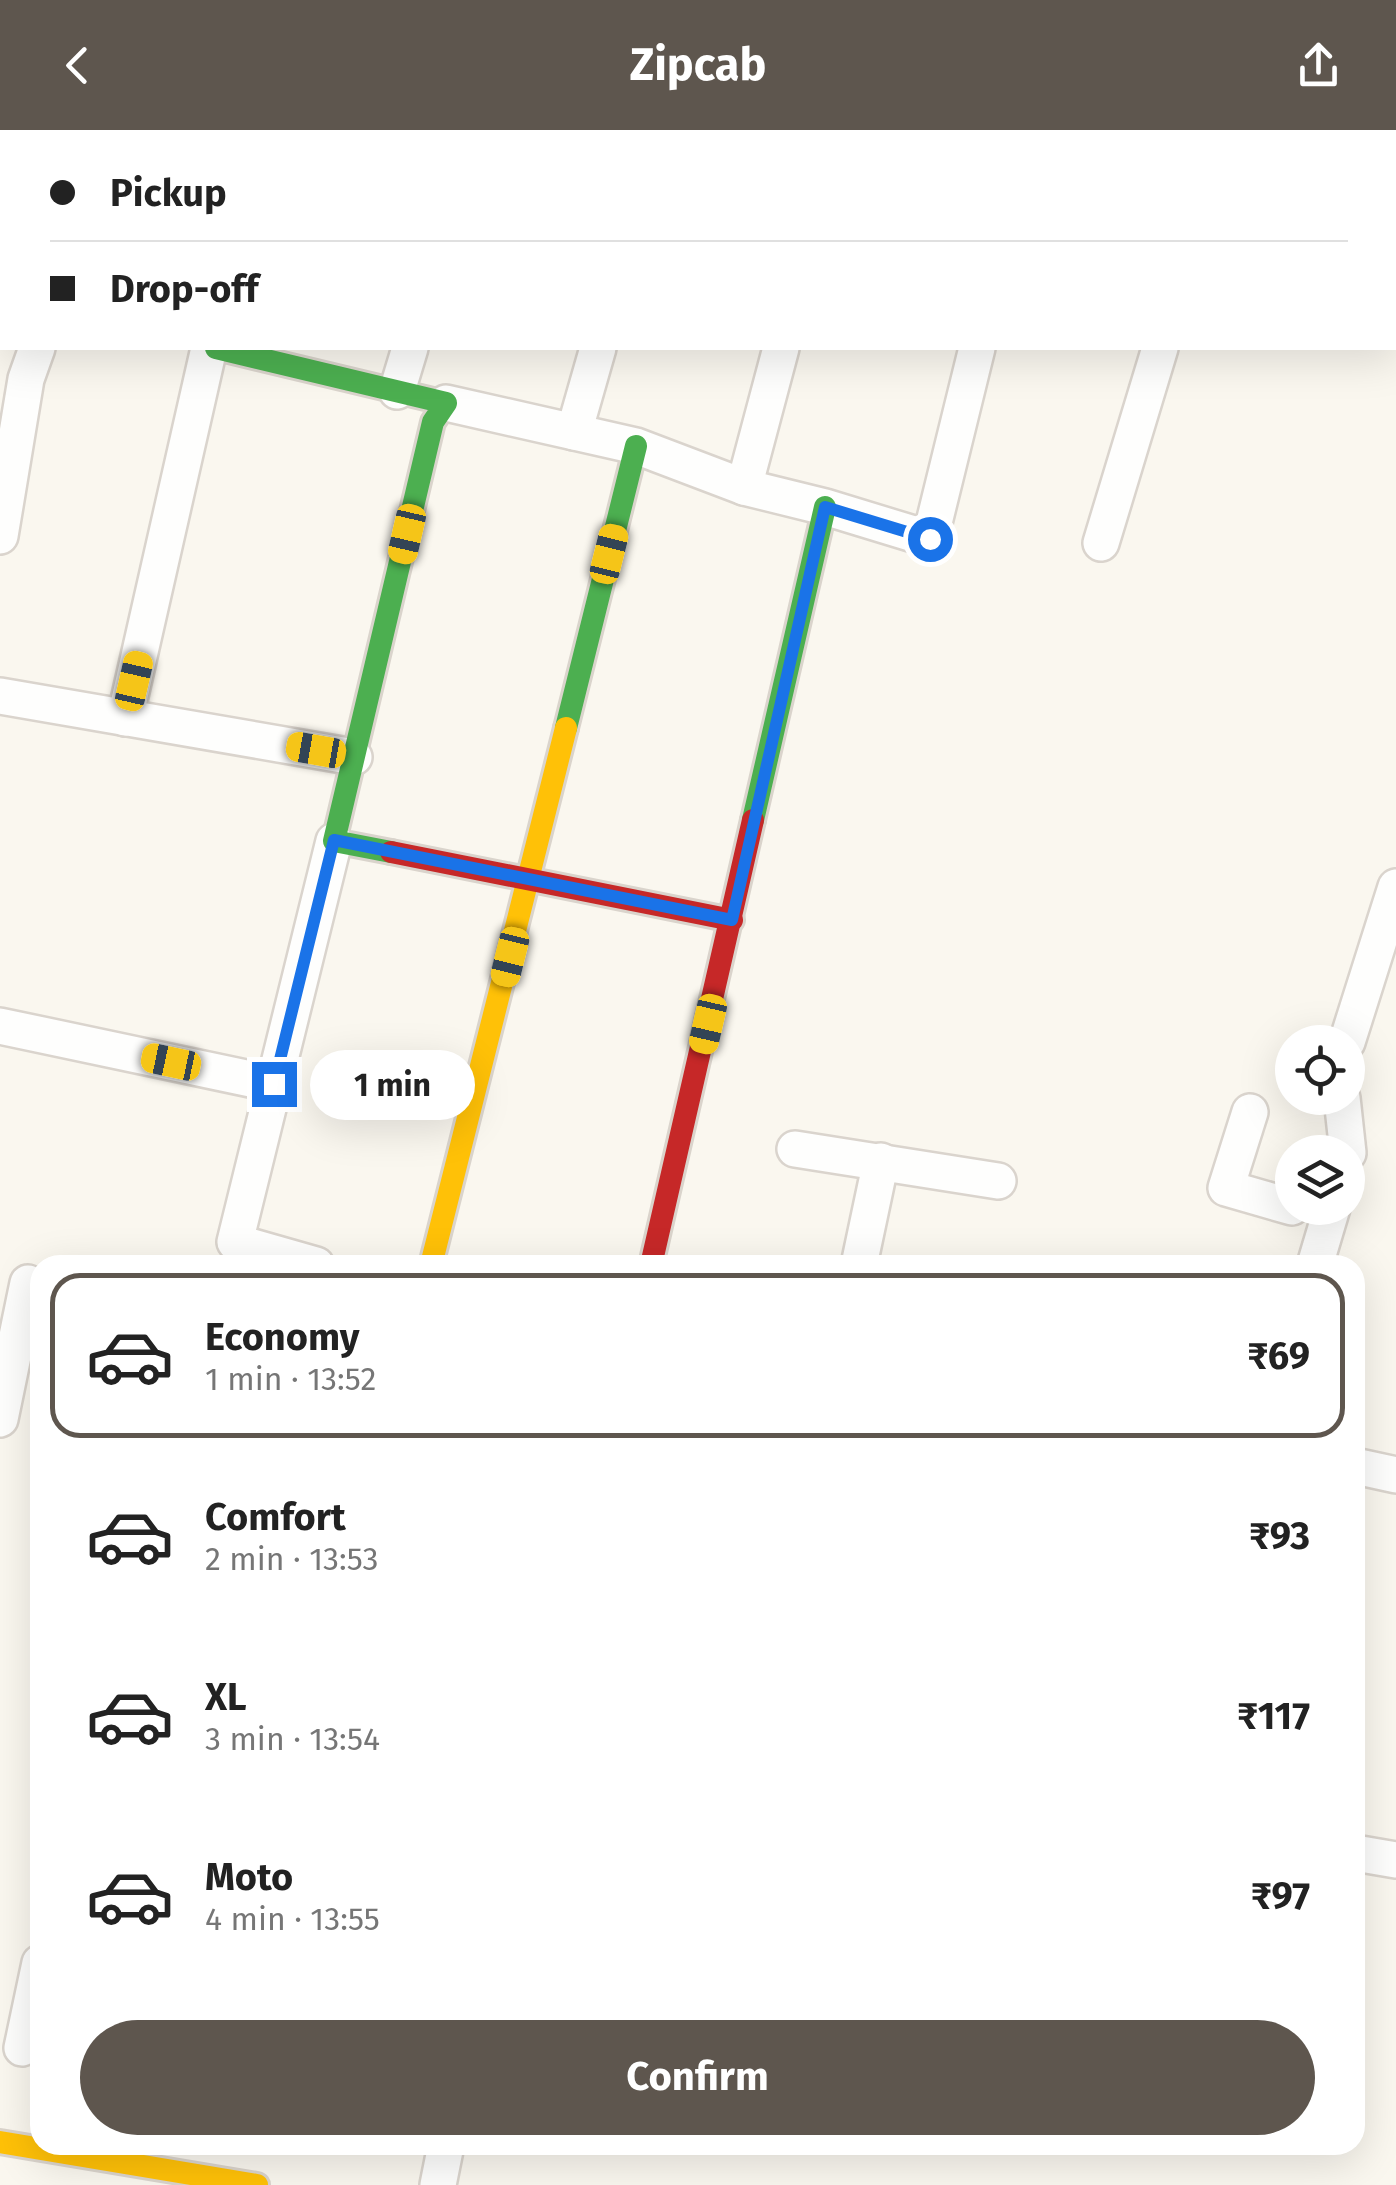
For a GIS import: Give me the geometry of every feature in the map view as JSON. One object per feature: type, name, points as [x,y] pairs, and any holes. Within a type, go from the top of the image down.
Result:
[{"type":"main road","points":[[221,350],[446,403],[433,422],[334,840],[732,920]]},
{"type":"main road","points":[[434,1255],[636,446]]},
{"type":"main road","points":[[653,1255],[825,507]]},
{"type":"main road","points":[[0,2142],[30,2147]]},
{"type":"main road","points":[[78,2155],[257,2185]]},
{"type":"street","points":[[0,536],[26,379],[36,350]]},
{"type":"street","points":[[125,718],[212,350]]},
{"type":"street","points":[[398,391],[409,350]]},
{"type":"street","points":[[574,432],[597,350]]},
{"type":"street","points":[[744,487],[780,350]]},
{"type":"street","points":[[446,403],[636,446],[744,487],[930,539],[977,350]]},
{"type":"street","points":[[1101,543],[1159,350]]},
{"type":"street","points":[[0,696],[354,757]]},
{"type":"street","points":[[281,1255],[235,1242],[334,840]]},
{"type":"street","points":[[1352,1025],[1396,887]]},
{"type":"street","points":[[0,1026],[274,1084]]},
{"type":"street","points":[[1250,1112],[1226,1188],[1275,1203]]},
{"type":"street","points":[[795,1149],[998,1181]]},
{"type":"street","points":[[860,1255],[882,1161]]},
{"type":"street","points":[[1319,1255],[1327,1225]]},
{"type":"street","points":[[0,1419],[23,1281]]},
{"type":"street","points":[[1365,1468],[1396,1475]]},
{"type":"street","points":[[1365,1855],[1396,1860]]},
{"type":"street","points":[[21,2048],[30,2008]]},
{"type":"street","points":[[438,2185],[444,2155]]},
{"type":"traffic: fast","points":[[224,350],[446,403],[433,422],[334,841],[391,852]]},
{"type":"traffic: fast","points":[[566,728],[636,446]]},
{"type":"traffic: fast","points":[[753,820],[825,507]]},
{"type":"traffic: slow","points":[[434,1255],[566,728]]},
{"type":"traffic: slow","points":[[0,2142],[30,2147]]},
{"type":"traffic: slow","points":[[78,2155],[257,2185]]},
{"type":"traffic: jam","points":[[653,1255],[753,820]]},
{"type":"traffic: jam","points":[[391,852],[732,920]]},
{"type":"route","points":[[274,1084],[334,840],[732,920],[825,507],[930,539]]}]
